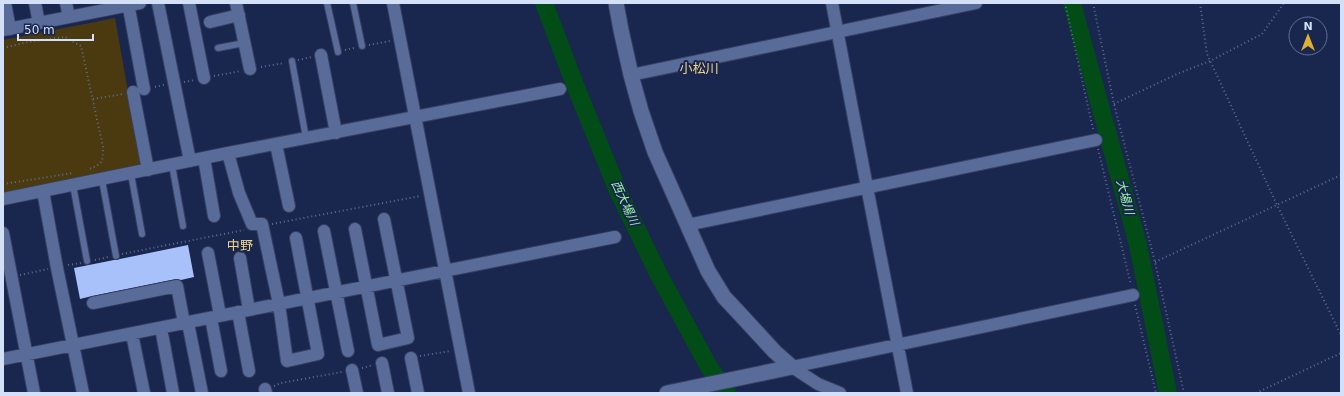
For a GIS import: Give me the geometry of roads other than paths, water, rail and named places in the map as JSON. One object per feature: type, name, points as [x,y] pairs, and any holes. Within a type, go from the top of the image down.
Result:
[{"type":"street","points":[[5,3],[6,29],[69,17],[98,7],[140,3]]},
{"type":"street","points":[[35,3],[39,23]]},
{"type":"street","points":[[66,3],[69,17]]},
{"type":"street","points":[[158,3],[190,161]]},
{"type":"street","points":[[189,3],[204,78]]},
{"type":"street","points":[[236,3],[250,69]]},
{"type":"street","points":[[393,3],[469,393]]},
{"type":"street","points":[[616,3],[631,75],[655,152],[686,225],[708,271],[724,297],[774,352],[792,367],[818,384],[840,393]]},
{"type":"street","points":[[832,3],[907,393]]},
{"type":"street","points":[[631,75],[976,3]]},
{"type":"street","points":[[128,4],[148,170]]},
{"type":"street","points":[[210,22],[239,15]]},
{"type":"street","points":[[321,55],[336,133]]},
{"type":"street","points":[[3,199],[73,186],[228,153],[560,89]]},
{"type":"street","points":[[686,225],[1096,140]]},
{"type":"street","points":[[276,144],[289,206]]},
{"type":"street","points":[[228,153],[240,193],[252,224],[262,224],[263,226],[279,304],[288,361],[318,354],[296,238]]},
{"type":"street","points":[[204,158],[214,216]]},
{"type":"street","points":[[43,191],[57,268],[83,393]]},
{"type":"street","points":[[355,229],[378,345],[408,338],[384,219]]},
{"type":"street","points":[[324,231],[348,351]]},
{"type":"street","points":[[3,233],[34,393]]},
{"type":"street","points":[[3,359],[615,237]]},
{"type":"street","points":[[208,253],[221,371]]},
{"type":"street","points":[[240,258],[249,371]]},
{"type":"street","points":[[93,303],[177,286],[202,393]]},
{"type":"street","points":[[667,393],[1133,295]]},
{"type":"street","points":[[162,328],[174,393]]},
{"type":"street","points":[[132,334],[144,393]]},
{"type":"street","points":[[411,358],[418,393]]},
{"type":"street","points":[[382,363],[388,393]]},
{"type":"street","points":[[352,370],[357,393]]},
{"type":"lane","points":[[328,3],[338,52]]},
{"type":"lane","points":[[353,3],[362,46]]},
{"type":"lane","points":[[218,48],[244,43]]},
{"type":"lane","points":[[292,61],[306,139]]},
{"type":"lane","points":[[172,165],[183,226]]},
{"type":"lane","points":[[131,174],[142,234]]},
{"type":"lane","points":[[102,180],[116,256]]},
{"type":"lane","points":[[73,186],[87,261]]},
{"type":"waterway","name":"西大場川","points":[[544,3],[618,191],[659,275],[709,367],[727,393]]},
{"type":"waterway","name":"大場川","points":[[1072,3],[1138,245],[1168,393]]},
{"type":"district","name":"小松川","points":[[699,68]]},
{"type":"district","name":"中野","points":[[240,245]]}]
